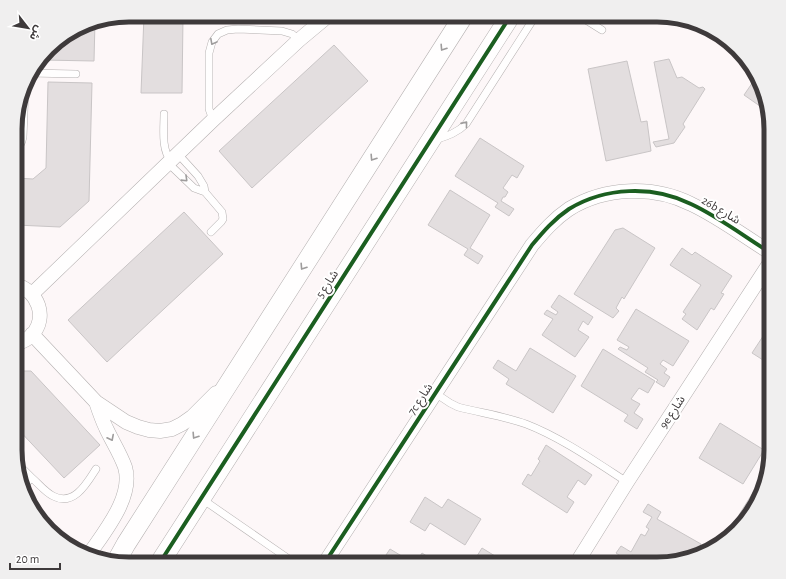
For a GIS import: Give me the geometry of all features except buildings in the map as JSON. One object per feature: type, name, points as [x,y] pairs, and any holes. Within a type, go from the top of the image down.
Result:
[{"type":"street","points":[[32,294],[213,120],[299,40],[321,22]]},
{"type":"street","points":[[118,556],[460,22]]},
{"type":"street","name":"شارع 5","points":[[164,557],[507,22]]},
{"type":"street","name":"26b شارع","points":[[532,245],[548,226],[568,210],[591,198],[616,192],[641,191],[666,195],[690,203],[764,249]]},
{"type":"street","name":"7c شارع","points":[[329,557],[532,245]]},
{"type":"street","name":"9e شارع","points":[[580,557],[627,482],[764,272]]},
{"type":"street","points":[[22,287],[32,294],[38,303],[40,314],[38,325],[32,334],[22,342]]},
{"type":"street","points":[[32,334],[96,402],[126,422],[149,430],[160,431],[172,429],[182,424],[192,417],[233,377]]},
{"type":"street","points":[[92,550],[122,504],[126,481],[125,469],[122,460],[105,427],[96,402]]},
{"type":"lane","points":[[431,141],[450,135],[461,129],[466,124],[532,22]]},
{"type":"lane","points":[[589,22],[602,30]]},
{"type":"lane","points":[[213,120],[208,105],[209,53],[212,42],[218,34],[227,30],[238,29],[282,31],[292,34],[299,40]]},
{"type":"lane","points":[[37,73],[76,74]]},
{"type":"lane","points":[[22,142],[24,110]]},
{"type":"lane","points":[[164,114],[165,147],[167,157],[172,159],[201,181],[205,192],[220,209],[223,215],[221,222],[211,232]]},
{"type":"lane","points":[[172,159],[194,188],[205,192]]},
{"type":"lane","points":[[435,393],[458,407],[511,419],[528,425],[561,441],[627,482]]},
{"type":"lane","points":[[24,471],[48,493],[55,497],[63,498],[78,494],[96,470]]},
{"type":"lane","points":[[27,482],[32,478]]},
{"type":"lane","points":[[201,499],[286,557]]},
{"type":"cycle path","points":[[163,557],[507,22]]},
{"type":"cycle path","points":[[329,557],[532,245],[554,221],[569,209],[598,196],[613,193],[645,191],[661,194],[676,198],[701,209],[764,248]]}]
